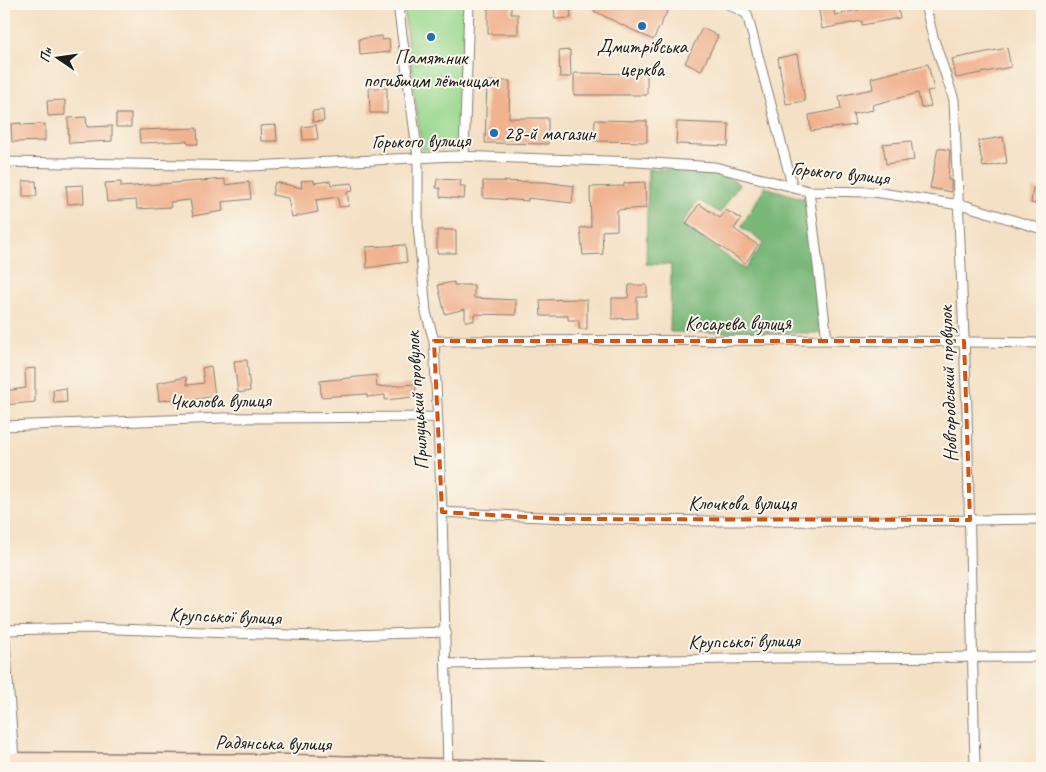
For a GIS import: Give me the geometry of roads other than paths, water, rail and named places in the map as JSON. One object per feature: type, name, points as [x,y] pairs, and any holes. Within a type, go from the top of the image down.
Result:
[{"type":"main road","name":"Радянська вулиця","points":[[9,759],[292,761],[448,767],[542,768]]},
{"type":"street","name":"Прилуцький провулок","points":[[398,4],[418,157],[418,225],[426,312],[434,340],[446,632],[448,767]]},
{"type":"street","points":[[464,156],[469,4]]},
{"type":"street","points":[[728,4],[747,14],[793,188]]},
{"type":"street","name":"Новгородський провулок","points":[[926,4],[954,100],[970,520],[975,768]]},
{"type":"street","name":"Горького вулиця","points":[[4,162],[252,166],[464,156],[714,167],[809,191],[874,192],[959,205],[1042,228]]},
{"type":"street","points":[[809,191],[827,340]]},
{"type":"street","name":"Косарева вулиця","points":[[434,340],[827,340],[1042,343]]},
{"type":"street","name":"Чкалова вулиця","points":[[4,426],[222,418],[437,417]]},
{"type":"street","name":"Клочкова вулиця","points":[[442,512],[559,519],[1042,519]]},
{"type":"street","name":"Крупської вулиця","points":[[4,630],[87,628],[317,636],[446,632]]},
{"type":"street","points":[[4,630],[9,759]]},
{"type":"street","name":"Крупської вулиця","points":[[446,664],[974,656],[1042,657]]},
{"type":"place","name":"Дмитрівська церква","points":[[642,26]]},
{"type":"place","name":"Памятник погибшим лётчицам","points":[[431,37]]},
{"type":"place","name":"28-й магазин","points":[[494,133]]}]
